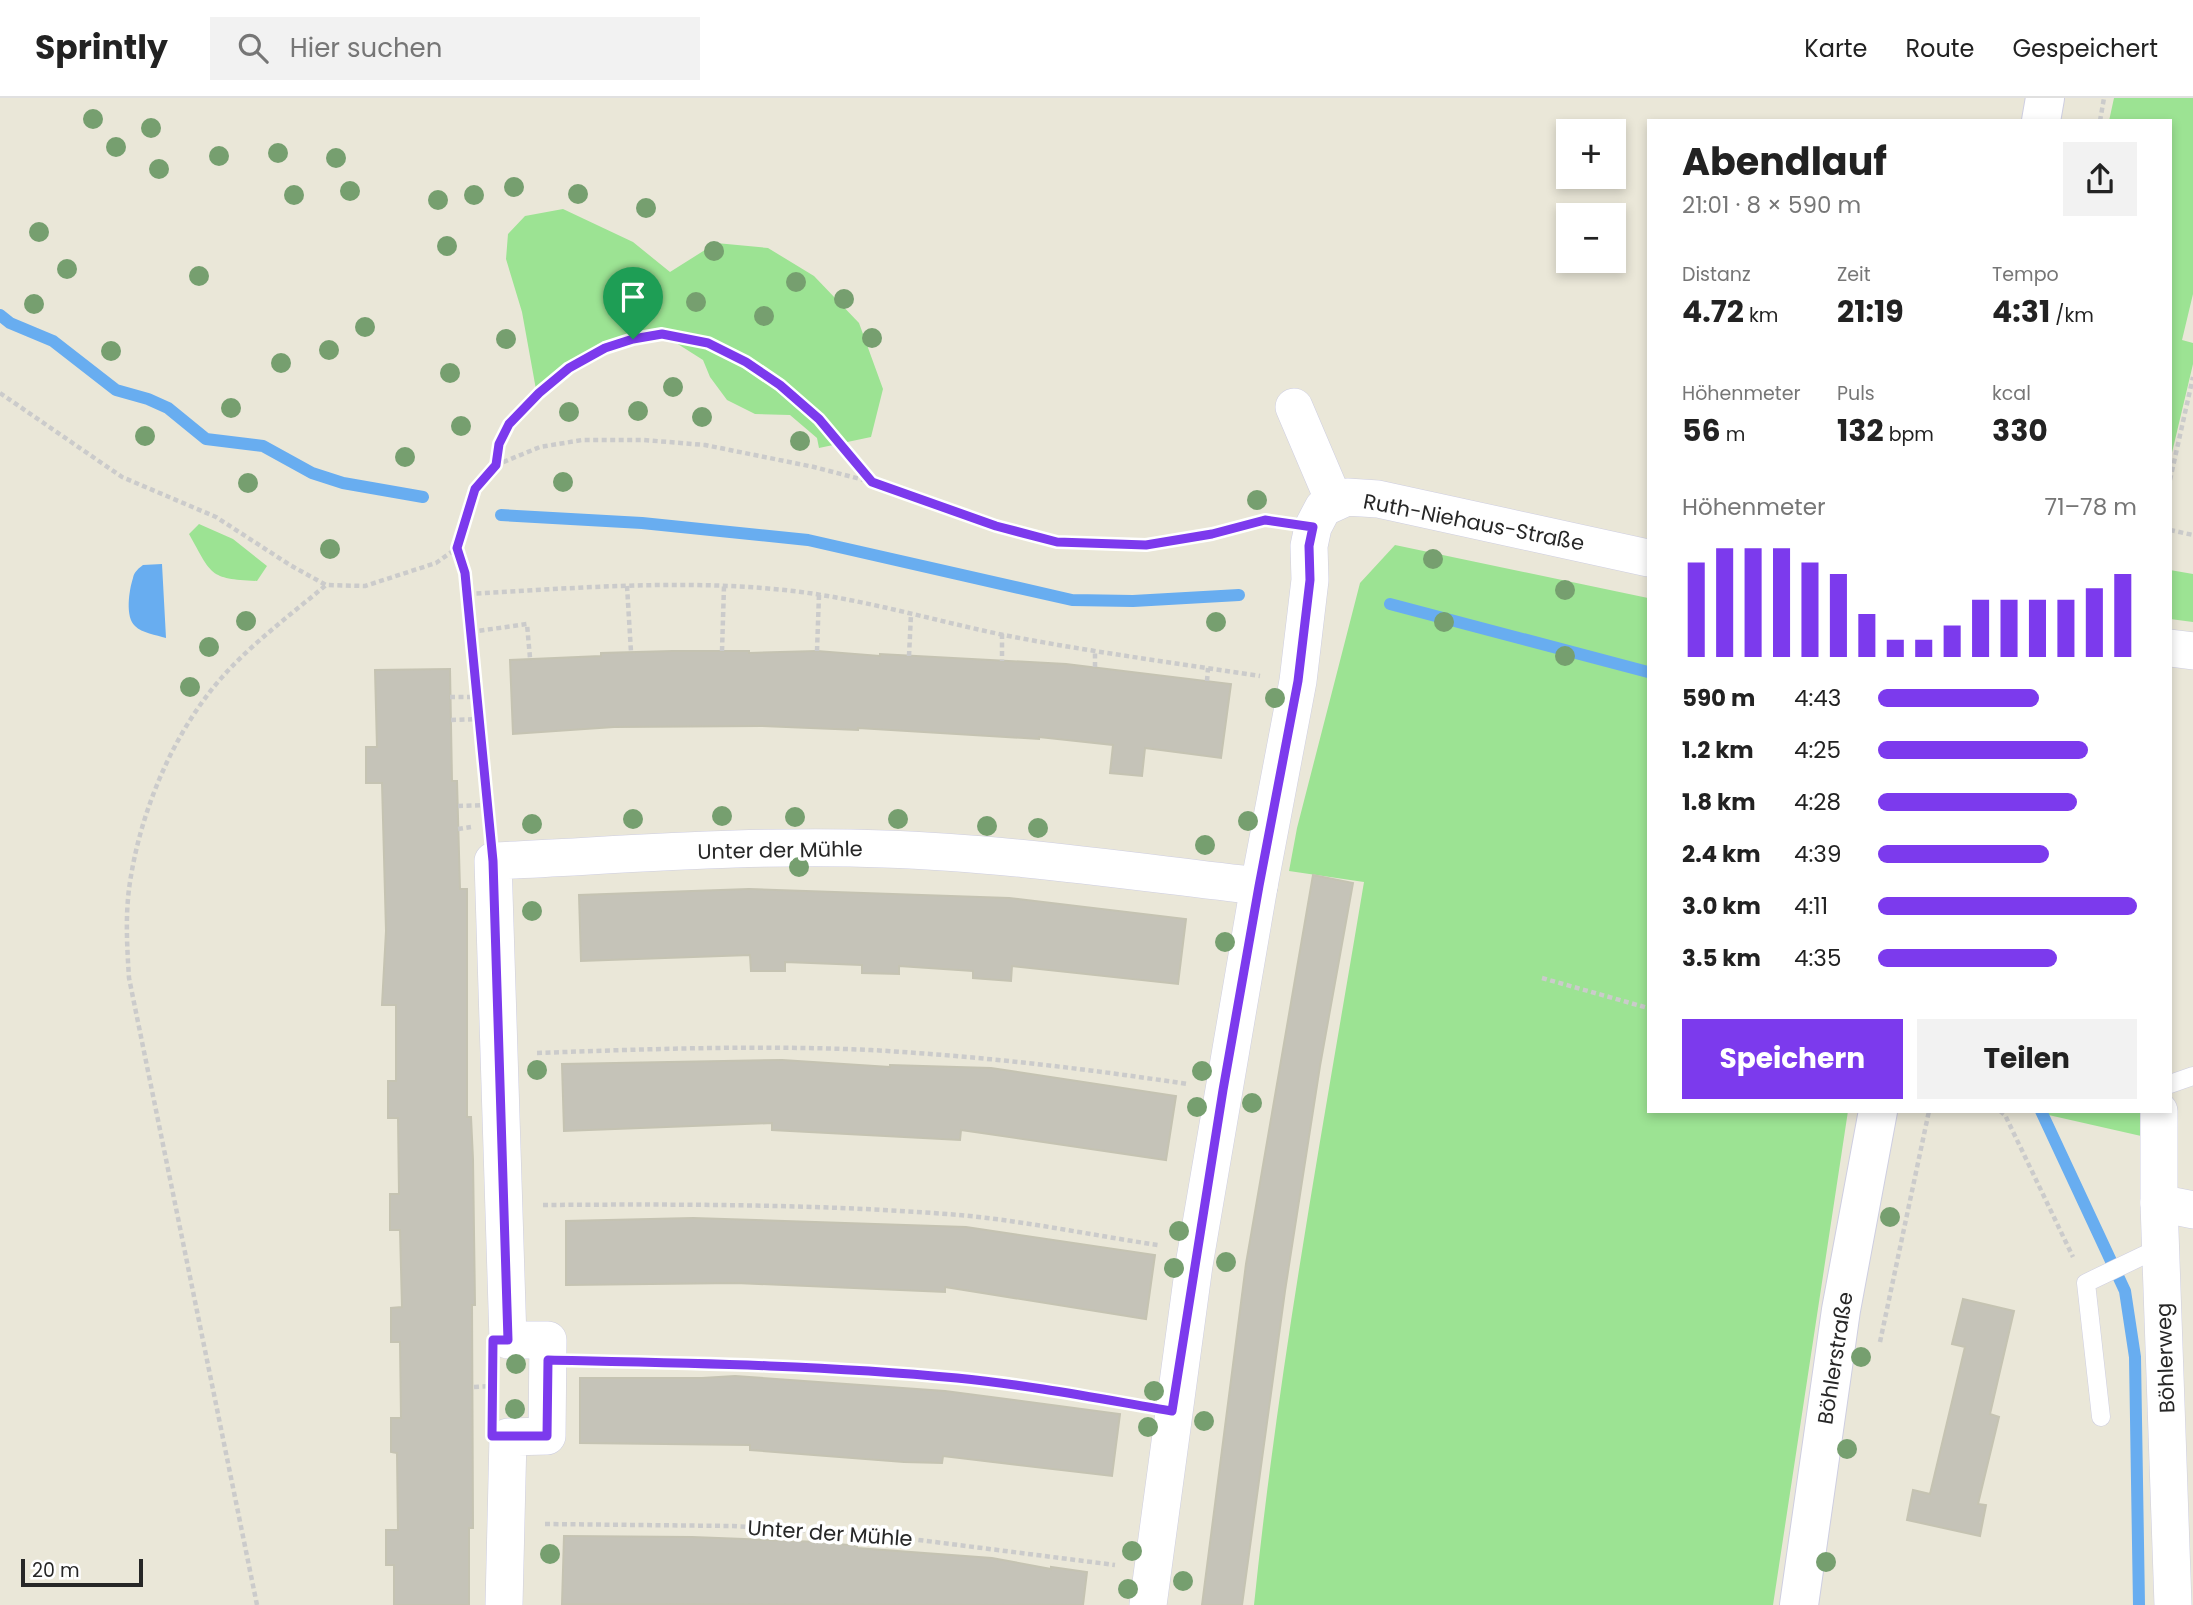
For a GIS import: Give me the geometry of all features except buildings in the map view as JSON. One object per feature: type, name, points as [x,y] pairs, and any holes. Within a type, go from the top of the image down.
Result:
[{"type":"street","points":[[2041,119],[2045,98]]},
{"type":"street","points":[[1150,1587],[1196,1251],[1259,886],[1298,681],[1310,580],[1309,546],[1324,514],[1294,407]]},
{"type":"street","name":"Ruth-Niehaus-Straße","points":[[1324,514],[1347,496],[1378,499],[1647,558]]},
{"type":"street","points":[[2172,648],[2193,651]]},
{"type":"street","name":"Unter der Mühle","points":[[493,861],[796,847],[887,849],[1033,860],[1259,886]]},
{"type":"street","points":[[493,861],[508,1340],[548,1340],[547,1436],[508,1437],[504,1605]]},
{"type":"street","name":"Böhlerstraße","points":[[1799,1605],[1841,1310],[1878,1113]]},
{"type":"street","name":"Böhlerweg","points":[[2159,1113],[2176,1207],[2146,1254],[2173,1605]]},
{"type":"lane","points":[[2172,1083],[2193,1076]]},
{"type":"lane","points":[[2101,1417],[2092,1280],[2146,1254]]},
{"type":"path","points":[[2100,119],[2104,98]]},
{"type":"path","points":[[496,465],[499,444],[509,424],[539,393],[569,368],[605,348],[662,334],[708,343],[746,362],[780,385],[819,419],[872,482]]},
{"type":"path","points":[[2172,471],[2193,377]]},
{"type":"path","points":[[0,393],[122,477],[216,517],[326,585],[365,586],[377,583],[436,563],[457,548]]},
{"type":"path","points":[[493,861],[465,573],[457,548],[475,489],[496,465],[540,447],[582,440],[644,440],[705,445],[872,482],[996,526],[1057,542],[1146,545],[1212,534],[1265,520],[1324,514]]},
{"type":"path","points":[[2172,530],[2193,535]]},
{"type":"path","points":[[257,1605],[132,989],[126,931],[130,882],[146,817],[173,749],[209,692],[246,654],[326,585]]},
{"type":"path","points":[[467,594],[627,586],[724,586],[818,594],[1095,651],[1298,681]]},
{"type":"path","points":[[627,586],[631,652]]},
{"type":"path","points":[[722,651],[724,586]]},
{"type":"path","points":[[817,651],[818,594]]},
{"type":"path","points":[[909,656],[911,614]]},
{"type":"path","points":[[471,632],[527,624],[530,659]]},
{"type":"path","points":[[1002,634],[1002,661]]},
{"type":"path","points":[[1094,667],[1095,651]]},
{"type":"path","points":[[1207,681],[1208,668]]},
{"type":"path","points":[[450,697],[477,696]]},
{"type":"path","points":[[451,720],[479,719]]},
{"type":"path","points":[[458,806],[487,806]]},
{"type":"path","points":[[1542,978],[1647,1008]]},
{"type":"path","points":[[499,1054],[757,1048],[870,1050],[1056,1066],[1223,1090]]},
{"type":"path","points":[[2002,1113],[2092,1280]]},
{"type":"path","points":[[503,1205],[813,1207],[950,1214],[1196,1251]]},
{"type":"path","points":[[508,1340],[493,1340],[492,1436],[508,1437]]},
{"type":"path","points":[[548,1360],[755,1365],[957,1378],[1172,1411]]},
{"type":"path","points":[[474,1387],[493,1386]]},
{"type":"path","name":"Unter der Mühle","points":[[506,1524],[733,1526],[880,1535],[998,1548],[1150,1587]]},
{"type":"green space","points":[[2114,98],[2193,98],[2193,294],[2182,340],[2193,343],[2193,364],[2172,453],[2172,119],[2109,119]]},
{"type":"green space","points":[[563,209],[633,242],[670,272],[716,243],[768,248],[814,276],[859,323],[883,389],[871,437],[819,448],[817,438],[790,415],[755,414],[727,400],[710,377],[703,360],[662,334],[626,342],[595,354],[565,372],[537,395],[522,312],[506,259],[508,234],[525,216]]},
{"type":"green space","points":[[199,524],[233,539],[267,566],[257,581],[229,579],[214,572],[189,534]]},
{"type":"green space","points":[[1395,545],[1647,598],[1647,1113],[1848,1113],[1773,1605],[1254,1605],[1289,1333],[1364,882],[1289,871],[1297,828],[1360,583]]},
{"type":"green space","points":[[2172,570],[2193,574],[2193,622],[2172,619]]},
{"type":"green space","points":[[2040,1113],[2150,1113],[2150,1138]]},
{"type":"water","points":[[162,564],[166,638],[138,628],[132,622],[129,610],[130,589],[136,572],[143,565]]},
{"type":"waterway","points":[[0,315],[10,323],[53,341],[116,390],[168,408],[206,439],[263,446],[312,473],[343,483],[423,497]]},
{"type":"waterway","points":[[501,515],[642,523],[808,540],[1072,600],[1133,601],[1239,595]]},
{"type":"waterway","points":[[1390,604],[1647,672]]},
{"type":"waterway","points":[[2042,1113],[2125,1291],[2135,1357],[2139,1605]]},
{"type":"route","points":[[662,334],[708,343],[746,362],[780,385],[819,419],[872,482],[996,526],[1057,542],[1146,545],[1212,534],[1265,520],[1313,527],[1309,546],[1310,580],[1298,681],[1223,1090],[1172,1411],[957,1378],[755,1365],[548,1360],[547,1436],[492,1436],[493,1340],[508,1340],[493,861],[465,573],[457,548],[475,489],[496,465],[499,444],[509,424],[539,393],[569,368],[605,348],[633,339],[662,334]]}]
